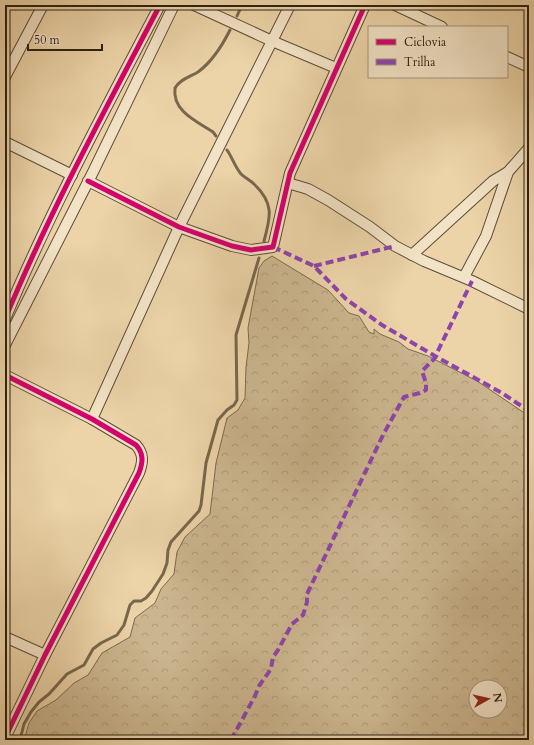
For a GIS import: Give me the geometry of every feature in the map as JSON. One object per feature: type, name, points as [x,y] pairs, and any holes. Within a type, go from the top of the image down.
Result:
[{"type":"street","points":[[5,77],[43,5]]},
{"type":"street","points":[[5,319],[30,260],[76,165],[160,5]]},
{"type":"street","points":[[5,345],[93,172],[174,5]]},
{"type":"street","points":[[194,5],[272,41],[336,68]]},
{"type":"street","points":[[92,419],[179,227],[290,5]]},
{"type":"street","points":[[88,181],[179,227],[241,249],[259,250],[273,247],[290,173],[295,159],[365,5]]},
{"type":"street","points":[[395,5],[440,26]]},
{"type":"street","points":[[508,57],[529,67]]},
{"type":"street","points":[[5,142],[72,175]]},
{"type":"street","points":[[412,255],[493,181],[508,172],[529,148]]},
{"type":"street","points":[[76,165],[93,172]]},
{"type":"street","points":[[464,277],[486,236],[508,172]]},
{"type":"street","points":[[288,183],[308,189],[328,200],[370,227],[395,246],[412,255],[464,277],[529,309]]},
{"type":"street","points":[[5,375],[92,419],[136,445],[140,449],[143,459],[139,473],[45,655],[5,738]]},
{"type":"street","points":[[5,637],[45,655]]},
{"type":"green space","points":[[272,256],[328,290],[349,313],[359,316],[369,332],[374,334],[374,329],[380,334],[399,342],[408,349],[428,356],[477,381],[529,416],[529,740],[24,740],[29,723],[37,711],[56,700],[74,683],[88,675],[102,653],[130,637],[135,618],[155,603],[161,589],[174,574],[177,552],[185,537],[210,514],[216,463],[227,418],[238,410],[245,398],[246,367],[249,343],[248,328],[259,268],[264,261]]},
{"type":"waterway","points":[[237,16],[242,5]]},
{"type":"waterway","points":[[216,136],[213,132],[181,109],[177,103],[175,88],[182,80],[198,72],[213,58],[230,30]]},
{"type":"waterway","points":[[227,150],[239,171],[260,191],[268,204],[269,217],[264,241]]},
{"type":"waterway","points":[[20,740],[24,724],[39,702],[49,694],[67,674],[84,665],[93,649],[117,635],[124,625],[130,605],[134,601],[141,601],[146,598],[152,591],[163,574],[167,563],[168,550],[171,542],[199,511],[206,463],[218,420],[234,405],[237,400],[236,335],[259,258]]},
{"type":"marked path","points":[[314,266],[395,246]]},
{"type":"marked path","points":[[273,247],[314,266],[346,299],[382,325],[502,393],[529,411]]},
{"type":"marked path","points":[[231,740],[259,686],[271,669],[273,657],[292,624],[303,615],[307,602],[307,594],[383,435],[404,397],[426,390],[426,383],[422,371],[434,359],[472,281]]},
{"type":"cycle path","points":[[5,319],[22,279],[60,199],[160,5]]},
{"type":"cycle path","points":[[88,181],[179,227],[232,246],[251,250],[273,247],[290,173],[365,5]]},
{"type":"cycle path","points":[[5,375],[92,419],[136,445],[142,455],[139,473],[45,655],[5,738]]}]
